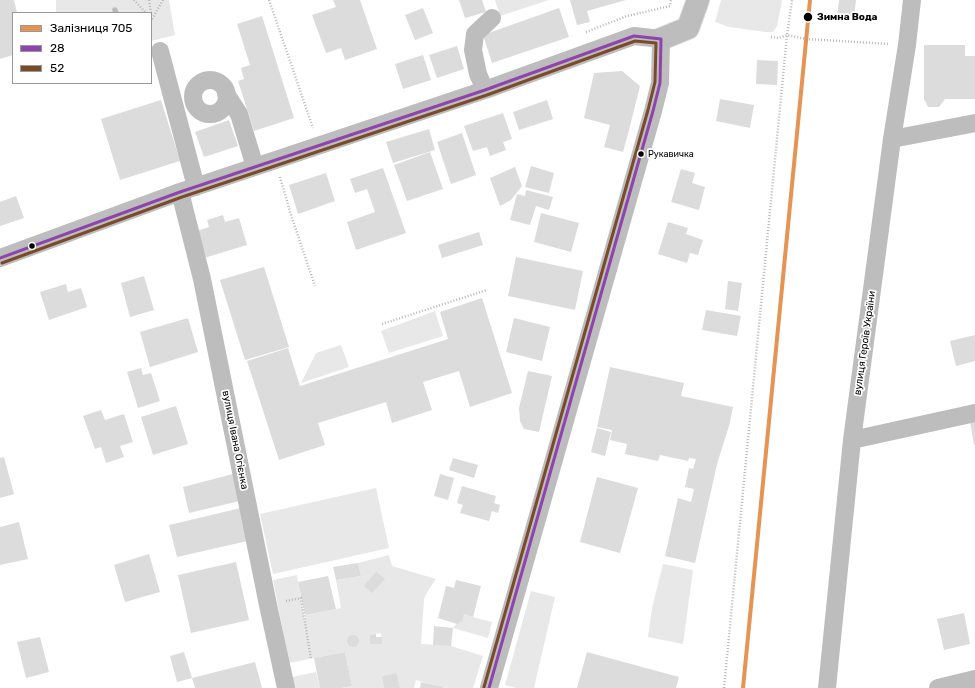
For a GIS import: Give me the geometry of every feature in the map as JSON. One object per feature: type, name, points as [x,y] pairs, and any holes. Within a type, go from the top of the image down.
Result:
[{"type":"main road","points":[[661,39],[688,28],[698,0]]},
{"type":"street","name":"вулиця Героїв України","points":[[827,688],[852,440],[912,0]]},
{"type":"street","points":[[485,90],[478,74],[473,50],[475,34],[492,18]]},
{"type":"street","points":[[0,258],[188,190],[485,90],[634,36],[661,39],[660,83],[653,111],[489,688]]},
{"type":"street","name":"вулиця Івана Огієнка","points":[[160,51],[188,190],[202,279],[286,688]]},
{"type":"street","points":[[226,94],[239,114],[255,167]]},
{"type":"street","points":[[892,140],[975,123]]},
{"type":"street","points":[[852,440],[975,413]]},
{"type":"street","points":[[938,688],[975,680]]},
{"type":"path","points":[[134,0],[145,12]]},
{"type":"path","points":[[149,0],[151,12]]},
{"type":"path","points":[[152,17],[163,0]]},
{"type":"path","points":[[269,0],[319,146]]},
{"type":"path","points":[[724,688],[787,35],[792,0]]},
{"type":"path","points":[[771,37],[779,38],[787,35],[806,39],[907,45]]},
{"type":"path","points":[[279,173],[291,215],[316,286]]},
{"type":"path","points":[[382,324],[487,290]]},
{"type":"path","points":[[301,598],[311,659]]},
{"type":"shaded area","points":[[56,0],[169,0],[175,35],[152,41],[152,12],[56,12]]},
{"type":"shaded area","points":[[495,0],[549,0],[500,16]]},
{"type":"shaded area","points":[[721,0],[782,0],[777,26],[773,32],[765,32],[729,27],[715,22]]},
{"type":"shaded area","points":[[435,311],[443,336],[389,353],[381,331]]},
{"type":"shaded area","points":[[341,345],[349,367],[301,383],[316,353]]},
{"type":"shaded area","points":[[376,488],[389,548],[273,574],[260,514]]},
{"type":"shaded area","points":[[389,555],[392,566],[436,579],[424,599],[421,644],[451,646],[483,656],[473,688],[445,688],[416,680],[414,688],[400,688],[397,673],[382,676],[384,688],[341,688],[352,686],[345,652],[289,663],[273,580],[297,575],[305,622],[305,615],[341,608],[336,580],[361,576],[358,563]],"holes":[[[381,633],[382,643],[370,644],[370,635]]]},
{"type":"shaded area","points":[[663,564],[693,570],[683,644],[648,637],[652,608]]},
{"type":"shaded area","points":[[531,591],[555,597],[534,688],[516,688],[505,685]]},
{"type":"shaded area","points":[[464,614],[492,622],[488,638],[453,628]]},
{"type":"shaded area","points":[[316,672],[320,688],[294,688],[292,677]]},
{"type":"building","points":[[0,0],[14,0],[17,12],[12,12],[12,55],[0,59]]},
{"type":"building","points":[[333,0],[360,0],[377,49],[345,60],[341,48],[326,53],[312,15],[336,7]]},
{"type":"building","points":[[459,0],[482,0],[486,12],[465,18]]},
{"type":"building","points":[[570,0],[626,0],[587,11],[590,22],[577,25]]},
{"type":"building","points":[[839,0],[856,0],[854,18],[837,16]]},
{"type":"building","points":[[423,8],[433,33],[415,40],[405,15]]},
{"type":"building","points":[[559,8],[569,37],[492,63],[483,35]]},
{"type":"building","points":[[262,16],[294,118],[254,131],[238,81],[244,79],[241,68],[250,65],[237,24]]},
{"type":"building","points":[[924,45],[965,45],[965,56],[975,56],[975,99],[945,99],[939,107],[928,107],[924,99]]},
{"type":"building","points":[[457,46],[464,69],[437,78],[429,55]]},
{"type":"building","points":[[423,55],[431,80],[403,89],[395,64]]},
{"type":"building","points":[[757,60],[778,61],[777,85],[756,84]]},
{"type":"building","points":[[622,71],[640,86],[623,152],[604,147],[610,125],[584,118],[594,73]]},
{"type":"building","points":[[720,99],[754,105],[750,128],[716,121]]},
{"type":"building","points":[[161,100],[180,161],[120,180],[101,119]]},
{"type":"building","points":[[547,100],[553,119],[519,130],[513,112]]},
{"type":"building","points":[[503,113],[512,139],[503,142],[506,150],[490,156],[487,147],[473,151],[464,126]]},
{"type":"building","points":[[229,120],[238,146],[204,157],[195,132]]},
{"type":"building","points":[[429,129],[435,150],[393,163],[386,142]]},
{"type":"building","points":[[462,133],[476,175],[451,184],[437,142]]},
{"type":"building","points":[[430,152],[443,189],[407,201],[394,165]]},
{"type":"building","points":[[531,166],[554,173],[549,193],[525,187]]},
{"type":"building","points":[[515,167],[522,186],[511,200],[500,206],[490,178]]},
{"type":"building","points":[[383,168],[406,233],[356,250],[347,222],[375,212],[367,189],[355,193],[350,179]]},
{"type":"building","points":[[681,169],[695,173],[692,183],[705,187],[699,210],[671,202]]},
{"type":"building","points":[[326,173],[335,201],[298,214],[289,185]]},
{"type":"building","points":[[526,190],[553,197],[549,210],[536,206],[530,225],[510,220],[517,194],[525,196]]},
{"type":"building","points":[[16,196],[24,218],[0,226],[0,202]]},
{"type":"building","points":[[541,213],[579,223],[571,252],[534,242]]},
{"type":"building","points":[[223,215],[225,222],[239,218],[247,245],[204,258],[196,231],[209,227],[207,220]]},
{"type":"building","points":[[668,222],[688,228],[686,234],[703,240],[698,255],[690,253],[687,263],[658,254]]},
{"type":"building","points":[[479,232],[483,245],[442,258],[438,245]]},
{"type":"building","points":[[516,257],[583,271],[575,310],[508,296]]},
{"type":"building","points":[[264,267],[289,347],[245,360],[220,280]]},
{"type":"building","points":[[144,276],[154,310],[130,317],[121,283]]},
{"type":"building","points":[[728,281],[742,283],[738,311],[725,309]]},
{"type":"building","points":[[66,284],[68,292],[81,288],[87,307],[49,320],[40,292]]},
{"type":"building","points":[[482,298],[512,393],[470,407],[459,371],[423,382],[432,410],[392,423],[386,402],[318,423],[325,445],[279,460],[247,361],[288,348],[300,386],[448,339],[440,312]]},
{"type":"building","points":[[706,310],[741,316],[737,336],[702,330]]},
{"type":"building","points":[[188,318],[198,352],[150,367],[140,332]]},
{"type":"building","points":[[514,318],[550,327],[542,361],[506,352]]},
{"type":"building","points":[[975,335],[975,361],[956,366],[950,341]]},
{"type":"building","points":[[610,367],[684,383],[681,396],[733,407],[729,426],[717,464],[695,563],[665,556],[678,498],[691,502],[694,489],[685,487],[689,468],[693,469],[696,459],[689,458],[688,461],[660,455],[658,461],[625,454],[627,444],[610,440],[612,430],[597,427]]},
{"type":"building","points":[[141,368],[143,375],[151,373],[160,401],[138,408],[127,372]]},
{"type":"building","points":[[528,371],[552,376],[539,432],[524,429],[520,421],[519,408]]},
{"type":"building","points":[[176,406],[188,444],[153,455],[141,417]]},
{"type":"building","points":[[101,410],[105,420],[124,414],[133,442],[120,446],[124,457],[106,463],[101,447],[95,449],[83,416]]},
{"type":"building","points":[[975,420],[975,445],[974,445],[970,421]]},
{"type":"building","points":[[597,428],[611,432],[605,456],[591,452]]},
{"type":"building","points":[[4,457],[14,494],[0,498],[0,458]]},
{"type":"building","points":[[453,458],[478,465],[474,478],[449,470]]},
{"type":"building","points":[[233,474],[240,501],[189,513],[183,487]]},
{"type":"building","points":[[440,474],[454,478],[448,500],[434,496]]},
{"type":"building","points":[[597,477],[638,488],[620,553],[580,542]]},
{"type":"building","points":[[462,486],[496,496],[494,503],[500,505],[498,513],[492,511],[489,521],[460,513],[463,505],[457,503]]},
{"type":"building","points":[[245,507],[252,540],[177,557],[169,525]]},
{"type":"building","points":[[19,522],[28,559],[0,565],[0,527]]},
{"type":"building","points":[[149,554],[160,592],[125,602],[114,565]]},
{"type":"building","points":[[236,562],[249,620],[191,633],[178,575]]},
{"type":"building","points":[[358,563],[361,576],[336,580],[333,567]]},
{"type":"building","points":[[376,572],[385,579],[372,593],[364,586]]},
{"type":"building","points":[[328,576],[336,609],[305,615],[298,582]]},
{"type":"building","points":[[456,580],[481,586],[473,617],[464,614],[462,621],[457,624],[438,618],[446,586],[454,588]]},
{"type":"building","points":[[964,613],[970,644],[944,650],[937,619]]},
{"type":"building","points":[[434,626],[453,628],[451,646],[433,645]]},
{"type":"building","points":[[376,634],[376,637],[382,637],[382,644],[370,644],[370,635]]},
{"type":"building","points":[[351,635],[355,635],[359,641],[355,647],[351,647],[347,643],[347,639]]},
{"type":"building","points":[[40,637],[49,672],[26,678],[17,642]]},
{"type":"building","points":[[184,652],[192,678],[177,682],[170,656]]},
{"type":"building","points":[[345,652],[352,686],[341,688],[320,688],[314,658]]},
{"type":"building","points":[[587,652],[679,677],[676,688],[577,688]]},
{"type":"building","points":[[255,662],[262,688],[195,688],[192,678]]},
{"type":"building","points":[[397,673],[400,688],[384,688],[382,676]]},
{"type":"building","points":[[421,682],[443,687],[443,688],[420,688]]},
{"type":"rail line","name":"705","points":[[743,688],[810,0]]},
{"type":"transit line","name":"28","points":[[0,258],[180,192],[485,90],[634,36],[661,39],[660,83],[653,111],[489,688]]},
{"type":"transit line","name":"52","points":[[2,263],[182,197],[487,95],[635,41],[656,43],[655,82],[648,110],[484,687]]},
{"type":"place","name":"Зимна Вода","points":[[808,17]]},
{"type":"place","name":"Рукавичка","points":[[641,154]]}]
